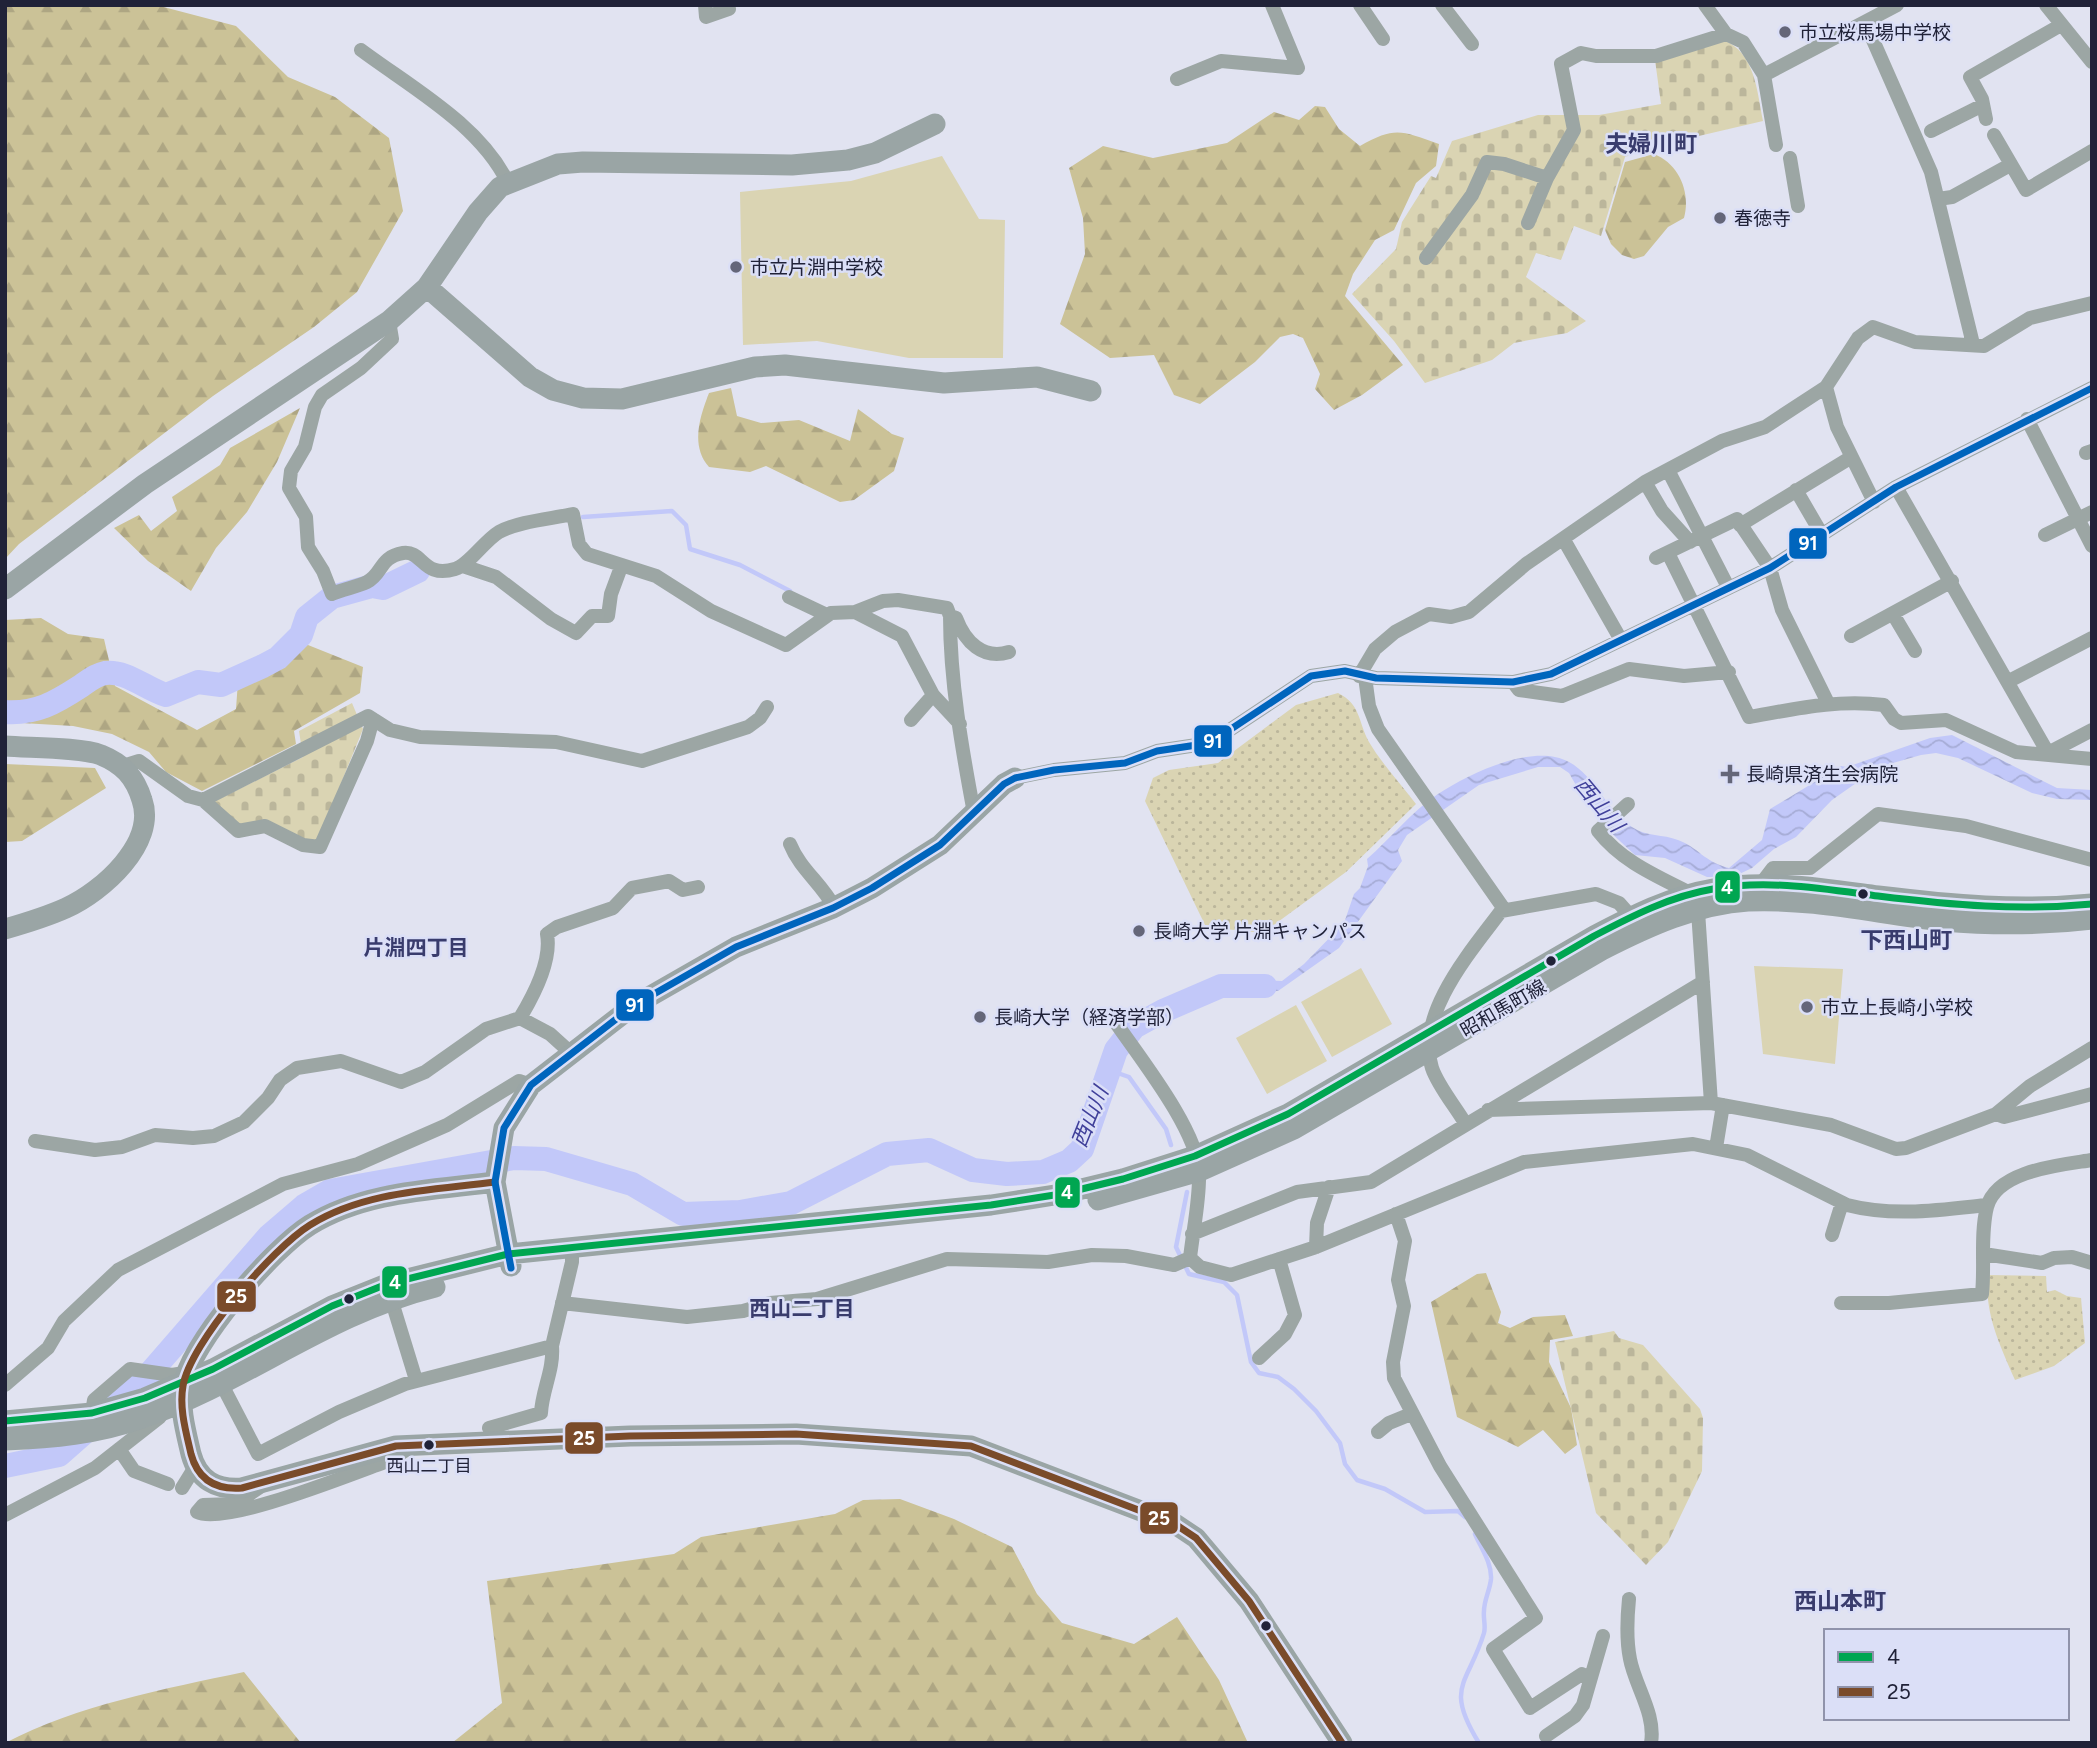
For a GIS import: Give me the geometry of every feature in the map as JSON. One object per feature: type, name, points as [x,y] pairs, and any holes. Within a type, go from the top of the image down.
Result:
[{"type":"street","points":[[705,5],[706,17],[729,9]]},
{"type":"street","points":[[1177,79],[1221,61],[1298,68],[1272,5]]},
{"type":"street","points":[[1360,5],[1383,40]]},
{"type":"street","points":[[1442,5],[1472,44]]},
{"type":"street","points":[[1705,5],[1726,34],[1744,42],[1764,75],[1776,145]]},
{"type":"street","points":[[1764,75],[1897,5]]},
{"type":"street","points":[[2046,5],[2092,62]]},
{"type":"street","points":[[1865,22],[1917,137],[1938,199],[1973,344]]},
{"type":"street","points":[[1931,131],[1984,112],[1982,99],[1970,77],[2062,25]]},
{"type":"street","points":[[1528,223],[1547,178],[1574,130],[1561,64],[1581,53],[1596,56],[1665,55],[1726,34]]},
{"type":"street","points":[[361,50],[466,126],[497,159],[508,183]]},
{"type":"street","points":[[5,589],[145,484],[389,321],[428,287],[487,200],[508,183],[558,164],[583,162],[792,165],[848,160],[875,153],[935,124]]},
{"type":"street","points":[[1994,135],[2026,190],[2092,151]]},
{"type":"street","points":[[1790,158],[1798,206]]},
{"type":"street","points":[[1426,258],[1472,195],[1487,162],[1504,164],[1547,178]]},
{"type":"street","points":[[1938,199],[1952,197],[2010,165]]},
{"type":"street","points":[[428,287],[530,377],[553,390],[583,398],[622,399],[754,367],[785,366],[944,383],[1037,377],[1091,391]]},
{"type":"street","points":[[1504,909],[1378,729],[1362,677],[1375,649],[1395,632],[1429,614],[1451,617],[1469,612],[1526,564],[1645,482],[1669,472],[1722,441],[1765,427],[1825,387],[1857,338],[1873,327],[1915,342],[1984,346],[2030,318],[2092,303]]},
{"type":"street","points":[[389,321],[392,338],[361,368],[322,395],[315,407],[305,447],[291,471],[289,488],[306,517],[308,547],[323,571],[331,594],[369,582],[388,558],[406,552],[415,554],[426,569],[434,572],[463,566],[474,552],[502,531],[573,514],[579,544],[587,554],[656,576],[711,611],[786,645],[827,615],[855,612],[883,601],[898,600],[947,608],[960,724],[974,813]]},
{"type":"street","points":[[1825,387],[1850,458],[1874,502]]},
{"type":"street","points":[[510,1261],[495,1182],[504,1128],[531,1085],[633,1006],[736,947],[834,907],[872,888],[940,845],[1003,784],[1015,778],[1125,762],[1157,751],[1210,743],[1311,676],[1345,671],[1362,677],[1513,682],[1551,674],[1770,568],[1896,487],[2092,388]]},
{"type":"street","points":[[2027,419],[2085,515],[2092,545]]},
{"type":"street","points":[[1740,525],[1850,458]]},
{"type":"street","points":[[1669,472],[1697,539],[1728,587]]},
{"type":"street","points":[[1645,482],[1662,511],[1697,539]]},
{"type":"street","points":[[1896,487],[2048,752]]},
{"type":"street","points":[[1796,491],[1821,533]]},
{"type":"street","points":[[2045,535],[2085,515]]},
{"type":"street","points":[[1828,703],[1782,610],[1770,568],[1737,520],[1662,555],[1695,603],[1749,717],[1828,703],[1884,705],[1894,719],[1901,723],[1946,720],[2017,751],[2048,752],[2092,760]]},
{"type":"street","points":[[1564,540],[1621,640]]},
{"type":"street","points":[[463,566],[469,571],[496,577],[551,619],[576,633],[592,616],[608,616],[611,594],[621,567]]},
{"type":"street","points":[[1851,636],[1952,581]]},
{"type":"street","points":[[789,597],[827,615]]},
{"type":"street","points":[[855,612],[902,636],[933,695],[960,724]]},
{"type":"street","points":[[1893,614],[1915,651]]},
{"type":"street","points":[[950,616],[956,618],[961,631],[981,654],[996,656],[1009,652]]},
{"type":"street","points":[[2009,681],[2092,638]]},
{"type":"street","points":[[1513,682],[1519,690],[1551,697],[1562,696],[1629,669],[1684,676],[1728,672]]},
{"type":"street","points":[[911,720],[933,695]]},
{"type":"street","points":[[203,800],[368,716],[390,730],[420,737],[556,742],[642,761],[748,727],[760,718],[767,707]]},
{"type":"street","points":[[123,766],[139,761],[188,796],[203,800],[238,831],[265,826],[303,845],[320,847],[367,741],[373,719]]},
{"type":"street","points":[[2048,752],[2092,730]]},
{"type":"street","points":[[5,746],[98,754],[123,766],[137,784],[146,810],[142,836],[129,859],[68,907],[5,929]]},
{"type":"street","points":[[1628,804],[1598,831],[1611,848],[1695,902],[1717,1104],[1716,1148]]},
{"type":"street","points":[[1760,885],[1773,868],[1810,868],[1878,814],[1966,826],[2092,860]]},
{"type":"street","points":[[790,844],[796,860],[828,895],[834,907]]},
{"type":"street","points":[[35,1141],[95,1150],[122,1147],[155,1135],[192,1138],[214,1136],[244,1122],[268,1098],[280,1080],[297,1068],[341,1061],[401,1082],[425,1072],[486,1029],[520,1018],[540,981],[550,948],[547,934],[557,926],[613,908],[632,888],[670,881],[683,890],[698,887]]},
{"type":"street","name":"昭和馬町線","points":[[5,1421],[67,1427],[92,1413],[145,1398],[178,1383],[217,1376],[337,1321],[389,1292],[510,1261],[991,1219],[1128,1194],[1197,1164],[1294,1129],[1430,1040],[1636,923],[1695,902],[1715,888],[1760,885],[1804,887],[1995,909],[2092,904]]},
{"type":"street","points":[[1465,1123],[1432,1068],[1430,1040],[1450,980],[1504,909],[1596,894],[1619,903],[1636,923]]},
{"type":"street","name":"昭和馬町線","points":[[1695,902],[1805,902],[1944,921],[1998,924],[2092,919]]},
{"type":"street","points":[[1192,1234],[1297,1192],[1371,1182],[1703,982]]},
{"type":"street","points":[[520,1018],[550,1034],[571,1053]]},
{"type":"street","points":[[1116,1023],[1188,1135],[1197,1164],[1192,1234],[1187,1259]]},
{"type":"street","points":[[1488,1110],[1717,1104],[1831,1125],[1896,1149],[1906,1148],[1996,1114],[2030,1086],[2092,1048]]},
{"type":"street","points":[[5,1385],[48,1348],[64,1321],[118,1270],[283,1184],[358,1164],[447,1125],[519,1081],[531,1085]]},
{"type":"street","points":[[1996,1114],[2004,1117],[2092,1094]]},
{"type":"street","points":[[1187,1259],[1200,1267],[1231,1275],[1316,1247],[1524,1162],[1693,1144],[1746,1155],[1842,1203],[1887,1213],[1987,1205]]},
{"type":"street","points":[[1841,1303],[1889,1303],[1982,1294],[1987,1205],[2001,1186],[2055,1166],[2092,1160]]},
{"type":"street","points":[[5,1515],[95,1468],[119,1450],[178,1383],[215,1326],[261,1269],[284,1245],[311,1224],[364,1202],[495,1182]]},
{"type":"street","points":[[1316,1247],[1317,1223],[1329,1187]]},
{"type":"street","points":[[1832,1235],[1842,1203]]},
{"type":"street","points":[[1396,1214],[1405,1241],[1398,1280],[1405,1306],[1393,1362],[1394,1378],[1440,1466],[1536,1618],[1493,1649],[1530,1708],[1582,1674]]},
{"type":"street","points":[[1984,1254],[2042,1263],[2054,1258],[2072,1257],[2092,1263]]},
{"type":"street","points":[[489,1429],[541,1413],[552,1346],[572,1255]]},
{"type":"street","points":[[562,1303],[687,1317],[743,1311],[770,1303],[817,1299],[947,1259],[1048,1262],[1092,1255],[1126,1256],[1174,1265],[1187,1259]]},
{"type":"street","points":[[1259,1357],[1285,1334],[1295,1315],[1279,1259]]},
{"type":"street","points":[[389,1292],[416,1380]]},
{"type":"street","points":[[92,1413],[94,1400],[130,1369],[178,1383],[217,1376],[258,1454],[339,1412],[416,1380],[552,1346]]},
{"type":"street","points":[[178,1383],[195,1467],[207,1481],[222,1488],[267,1482],[375,1450],[413,1445],[630,1436],[796,1434],[971,1446],[1175,1524],[1196,1538],[1249,1601],[1342,1743]]},
{"type":"street","name":"昭和馬町線","points":[[5,1440],[67,1427],[144,1418],[178,1383]]},
{"type":"street","points":[[1378,1432],[1390,1423],[1411,1414]]},
{"type":"street","points":[[267,1482],[239,1502],[203,1505],[197,1512],[205,1515],[241,1512],[391,1460],[413,1445]]},
{"type":"street","points":[[119,1450],[134,1471],[168,1484]]},
{"type":"street","points":[[182,1488],[195,1467]]},
{"type":"street","points":[[1629,1599],[1626,1622],[1630,1660],[1646,1702],[1651,1743]]},
{"type":"street","points":[[1546,1736],[1575,1716],[1583,1705],[1603,1636]]},
{"type":"green space","points":[[5,5],[156,5],[236,26],[288,77],[335,97],[389,138],[403,211],[357,292],[314,327],[213,396],[19,544],[5,559]]},
{"type":"green space","points":[[1723,40],[1734,46],[1748,63],[1756,85],[1763,121],[1656,146],[1625,157],[1601,236],[1574,226],[1561,260],[1536,253],[1526,277],[1586,321],[1567,333],[1514,343],[1492,360],[1425,383],[1394,341],[1352,294],[1396,249],[1402,222],[1431,176],[1436,178],[1452,141],[1538,115],[1599,115],[1661,104],[1655,60]]},
{"type":"green space","points":[[1315,106],[1325,107],[1339,129],[1360,146],[1391,133],[1416,136],[1439,144],[1436,166],[1416,183],[1394,230],[1375,240],[1353,274],[1345,296],[1403,365],[1362,395],[1334,410],[1315,389],[1320,374],[1303,338],[1293,334],[1280,337],[1255,362],[1200,404],[1174,395],[1154,355],[1110,358],[1060,324],[1085,254],[1083,218],[1069,168],[1103,146],[1153,158],[1227,143],[1274,112],[1299,120]]},
{"type":"green space","points":[[1654,154],[1670,165],[1681,180],[1686,208],[1684,218],[1668,227],[1644,256],[1634,259],[1622,255],[1611,244],[1605,230],[1625,162]]},
{"type":"green space","points":[[942,156],[979,219],[1005,220],[1003,358],[909,358],[817,341],[743,345],[740,192],[851,181]]},
{"type":"green space","points":[[731,388],[737,416],[761,423],[799,420],[850,441],[858,409],[892,434],[904,438],[894,471],[854,500],[840,502],[766,466],[750,472],[709,467],[703,459],[698,440],[703,411],[709,393]]},
{"type":"green space","points":[[300,408],[277,462],[247,512],[216,548],[191,591],[148,561],[114,528],[139,515],[151,531],[177,511],[172,497],[220,465],[230,448]]},
{"type":"green space","points":[[41,618],[68,634],[104,639],[115,686],[197,730],[236,709],[238,681],[288,659],[303,643],[363,667],[360,693],[294,731],[296,744],[202,791],[166,772],[149,752],[112,734],[73,726],[5,722],[5,620]]},
{"type":"green space","points":[[1338,693],[1351,702],[1374,750],[1416,804],[1346,872],[1263,933],[1206,927],[1145,801],[1153,778],[1169,770],[1218,763],[1296,705]]},
{"type":"green space","points":[[352,703],[363,729],[318,840],[306,842],[241,828],[213,802],[303,757],[299,731]]},
{"type":"green space","points":[[5,764],[95,768],[106,788],[22,841],[5,842]]},
{"type":"green space","points":[[1754,966],[1843,969],[1835,1064],[1763,1054]]},
{"type":"green space","points":[[1361,968],[1392,1024],[1332,1057],[1301,1002]]},
{"type":"green space","points":[[1296,1005],[1327,1061],[1267,1094],[1236,1038]]},
{"type":"green space","points":[[1486,1273],[1501,1312],[1498,1323],[1510,1328],[1533,1317],[1565,1315],[1573,1336],[1550,1340],[1549,1362],[1571,1408],[1577,1445],[1565,1454],[1543,1430],[1518,1447],[1457,1417],[1431,1302],[1477,1274]]},
{"type":"green space","points":[[1988,1275],[2046,1276],[2047,1292],[2055,1290],[2067,1296],[2081,1298],[2085,1343],[2054,1366],[2015,1380],[1991,1316]]},
{"type":"green space","points":[[1614,1331],[1619,1338],[1643,1345],[1700,1409],[1703,1418],[1702,1471],[1668,1542],[1646,1565],[1596,1513],[1555,1342]]},
{"type":"green space","points":[[900,1499],[954,1519],[1012,1547],[1037,1594],[1062,1623],[1134,1644],[1177,1617],[1219,1680],[1248,1743],[452,1743],[502,1703],[487,1581],[674,1554],[701,1537],[835,1514],[863,1500]]},
{"type":"green space","points":[[244,1672],[301,1743],[5,1743],[92,1708]]},
{"type":"water","points":[[1952,735],[2057,788],[2092,790],[2092,800],[2057,799],[2032,793],[1958,758],[1936,753],[1921,755],[1879,767],[1832,800],[1796,837],[1774,849],[1752,868],[1733,877],[1707,877],[1665,858],[1635,855],[1608,830],[1599,808],[1581,794],[1569,773],[1560,767],[1538,767],[1479,785],[1407,835],[1398,850],[1402,861],[1339,948],[1278,991],[1233,992],[1229,979],[1282,981],[1304,964],[1344,923],[1368,866],[1367,859],[1438,794],[1466,778],[1502,763],[1538,756],[1569,762],[1586,776],[1615,812],[1632,827],[1678,840],[1713,862],[1729,868],[1762,840],[1770,809],[1841,766],[1847,767],[1930,738]]},
{"type":"waterway","points":[[583,517],[672,511],[686,525],[690,549],[740,565],[790,591]]},
{"type":"waterway","points":[[5,712],[26,711],[45,706],[105,673],[121,674],[166,695],[198,682],[221,685],[278,658],[301,635],[307,617],[332,597],[372,586],[383,588],[418,571]]},
{"type":"waterway","name":"西山川","points":[[5,1466],[59,1455],[143,1381],[269,1236],[304,1206],[330,1191],[514,1158],[546,1159],[632,1184],[683,1214],[740,1212],[791,1203],[887,1154],[929,1150],[973,1170],[1007,1174],[1043,1172],[1069,1161],[1082,1149],[1116,1050],[1134,1027],[1163,1011],[1221,986],[1265,986]]},
{"type":"waterway","points":[[1109,1070],[1129,1077],[1166,1129],[1171,1145]]},
{"type":"waterway","points":[[1187,1192],[1176,1247],[1189,1274],[1224,1282],[1237,1295],[1251,1362],[1259,1373],[1278,1377],[1316,1411],[1340,1443],[1345,1464],[1357,1480],[1385,1489],[1425,1512],[1458,1511],[1465,1517]]},
{"type":"waterway","points":[[1475,1534],[1488,1561],[1491,1579],[1484,1607],[1484,1633],[1462,1686],[1461,1697],[1463,1709],[1479,1743]]},
{"type":"transit line","name":"91","points":[[511,1268],[495,1182],[504,1128],[531,1085],[633,1006],[736,947],[833,908],[872,888],[940,845],[1004,784],[1015,778],[1054,770],[1125,763],[1157,751],[1210,743],[1311,676],[1345,671],[1376,678],[1513,682],[1551,674],[1770,568],[1896,487],[2092,388]]},
{"type":"transit line","name":"4","points":[[5,1421],[92,1413],[145,1398],[213,1369],[332,1306],[387,1284],[508,1254],[991,1205],[1061,1194],[1123,1179],[1195,1156],[1288,1114],[1594,936],[1652,908],[1697,892],[1733,886],[1775,885],[1985,906],[2092,904]]},
{"type":"transit line","name":"25","points":[[495,1182],[424,1190],[354,1205],[310,1225],[255,1275],[201,1346],[183,1386],[182,1411],[187,1437],[194,1463],[203,1477],[216,1485],[242,1488],[396,1446],[630,1436],[796,1434],[971,1446],[1175,1524],[1196,1538],[1249,1601],[1342,1743]]},
{"type":"place","name":"市立桜馬場中学校","points":[[1785,32]]},
{"type":"place","name":"春徳寺","points":[[1720,218]]},
{"type":"place","name":"市立片淵中学校","points":[[736,267]]},
{"type":"place","name":"長崎県済生会病院","points":[[1730,774]]},
{"type":"place","name":"長崎大学 片淵キャンパス","points":[[1139,931]]},
{"type":"place","name":"市立上長崎小学校","points":[[1807,1007]]},
{"type":"place","name":"長崎大学（経済学部）","points":[[980,1017]]},
{"type":"place","name":"西山二丁目","points":[[429,1445]]},
{"type":"district","name":"夫婦川町","points":[[1651,144]]},
{"type":"district","name":"下西山町","points":[[1906,940]]},
{"type":"district","name":"片淵四丁目","points":[[416,948]]},
{"type":"district","name":"西山二丁目","points":[[802,1309]]},
{"type":"district","name":"西山本町","points":[[1840,1601]]}]
